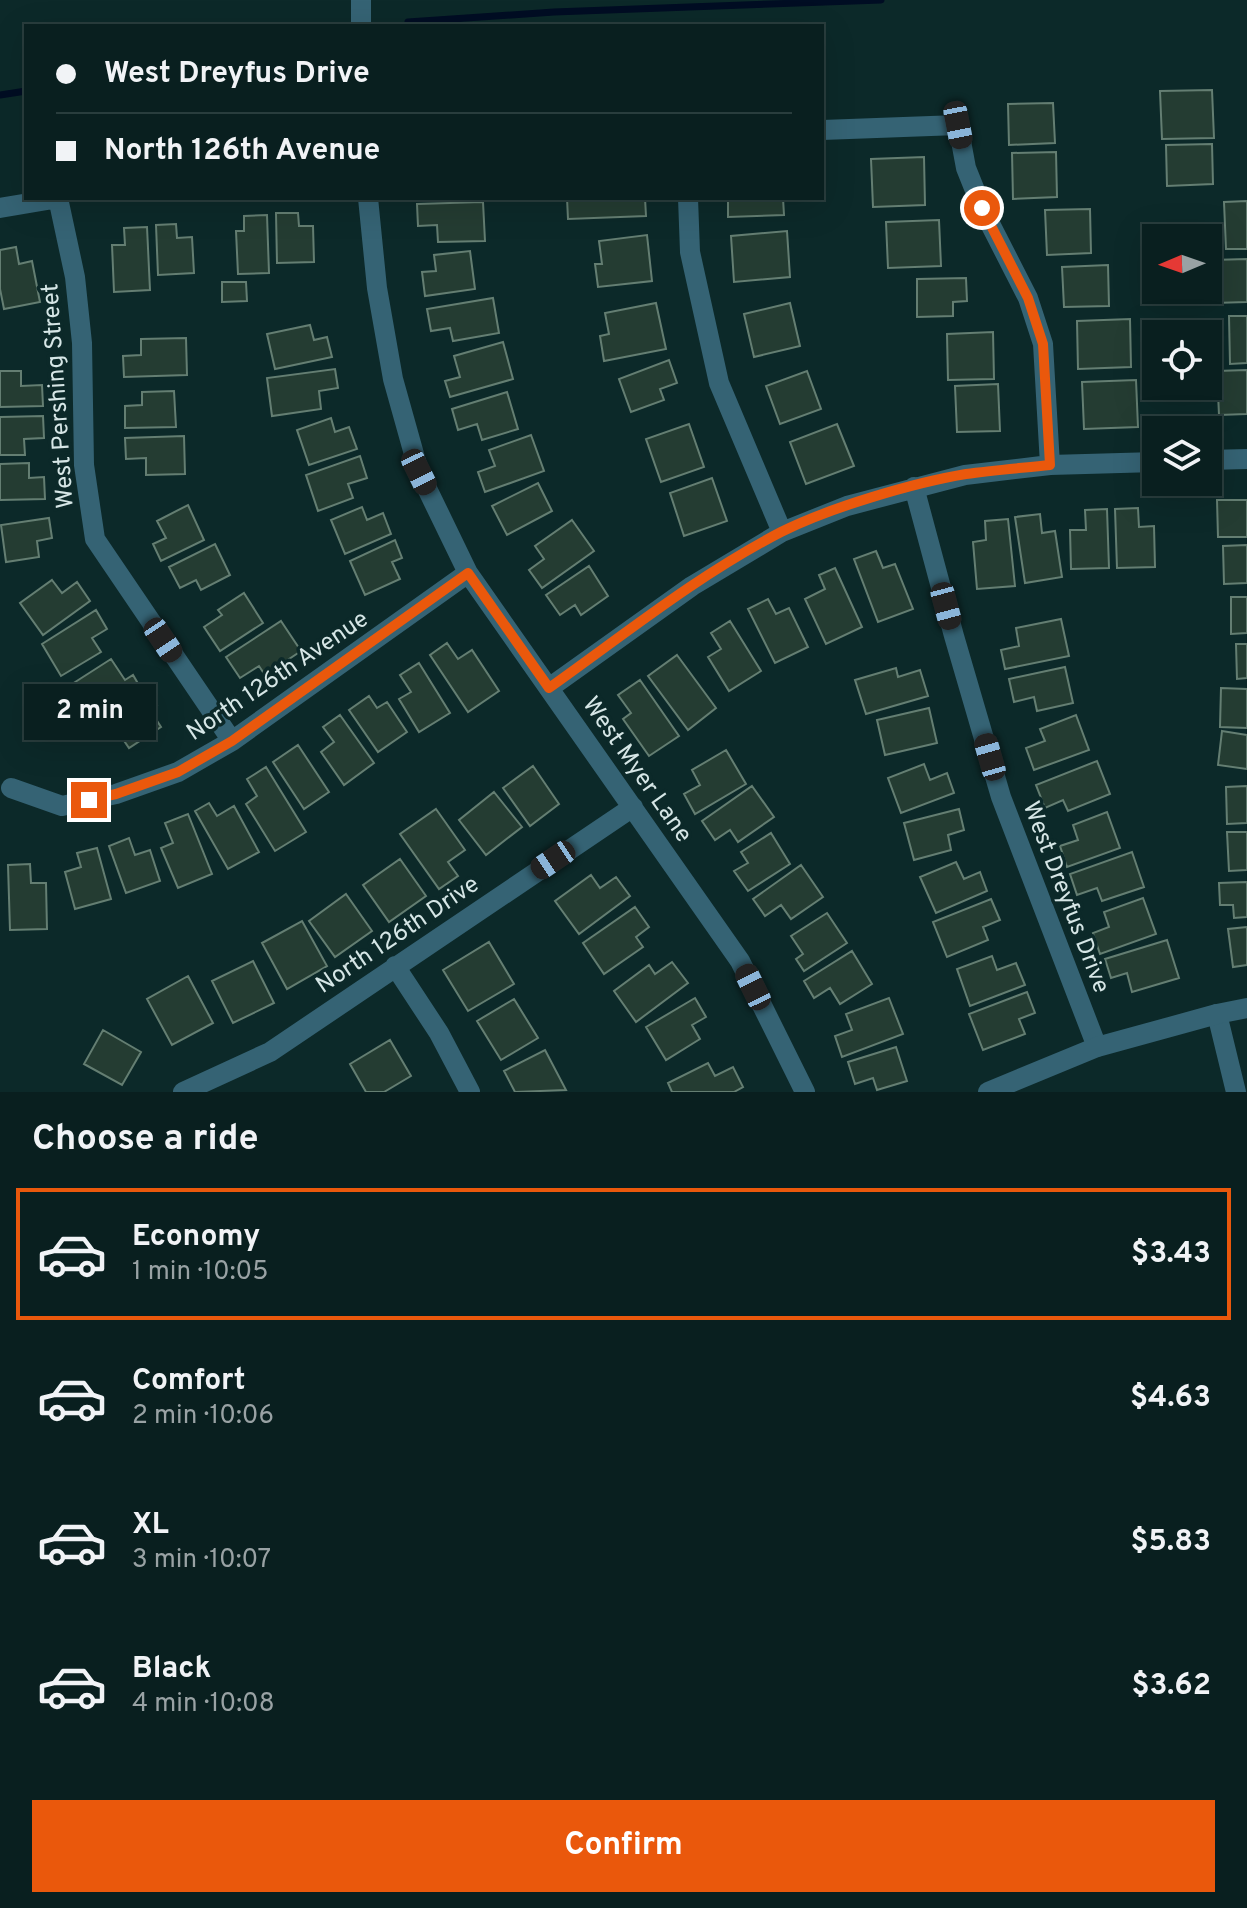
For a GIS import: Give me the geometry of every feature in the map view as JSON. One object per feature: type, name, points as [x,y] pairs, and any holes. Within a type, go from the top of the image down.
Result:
[{"type":"street","points":[[361,0],[361,24]]},
{"type":"street","points":[[824,130],[958,125],[966,168],[982,208],[1028,298],[1043,344],[1050,465]]},
{"type":"street","points":[[0,208],[46,200]]},
{"type":"street","name":"West Pershing Street","points":[[58,200],[75,277],[82,343],[84,465],[95,539],[232,741]]},
{"type":"street","name":"West Myer Lane","points":[[368,200],[377,288],[393,379],[419,472],[468,573],[740,961],[805,1092]]},
{"type":"street","points":[[688,200],[690,252],[719,383],[782,532]]},
{"type":"street","points":[[1222,460],[1247,459]]},
{"type":"street","points":[[549,688],[692,586],[782,532],[847,506],[965,475],[1050,465],[1142,462]]},
{"type":"street","name":"West Dreyfus Drive","points":[[914,487],[1001,797],[1097,1047]]},
{"type":"street","name":"North 126th Avenue","points":[[11,788],[62,806],[116,794],[178,772],[232,741],[468,573]]},
{"type":"street","name":"North 126th Drive","points":[[183,1092],[270,1052],[633,807]]},
{"type":"street","points":[[395,966],[439,1033],[470,1092]]},
{"type":"street","points":[[988,1092],[1097,1047],[1247,1008]]},
{"type":"street","points":[[1217,1014],[1236,1092]]},
{"type":"building","points":[[1212,90],[1214,138],[1162,139],[1160,91]]},
{"type":"building","points":[[1053,103],[1055,143],[1009,145],[1008,104]]},
{"type":"building","points":[[1212,144],[1213,184],[1167,186],[1166,145]]},
{"type":"building","points":[[1056,152],[1057,197],[1013,199],[1012,153]]},
{"type":"building","points":[[924,157],[925,205],[873,207],[871,159]]},
{"type":"building","points":[[567,200],[645,200],[646,216],[568,219]]},
{"type":"building","points":[[728,200],[783,200],[784,215],[728,217]]},
{"type":"building","points":[[1247,201],[1247,249],[1226,249],[1224,202]]},
{"type":"building","points":[[483,202],[485,241],[438,242],[437,225],[418,226],[417,204]]},
{"type":"building","points":[[1090,209],[1091,253],[1047,255],[1045,210]]},
{"type":"building","points":[[276,213],[298,213],[299,226],[313,226],[314,262],[277,263]]},
{"type":"building","points":[[267,215],[269,273],[238,274],[236,231],[244,231],[244,216]]},
{"type":"building","points":[[939,220],[941,266],[888,268],[886,222]]},
{"type":"building","points":[[176,224],[177,238],[192,237],[194,273],[158,275],[156,225]]},
{"type":"building","points":[[147,227],[150,290],[114,292],[112,245],[125,245],[124,228]]},
{"type":"building","points":[[787,231],[790,277],[734,282],[731,236]]},
{"type":"building","points":[[647,235],[652,281],[598,287],[595,264],[602,264],[599,241]]},
{"type":"building","points":[[16,247],[19,264],[32,261],[40,302],[4,309],[0,289],[0,250]]},
{"type":"building","points":[[470,251],[475,289],[425,296],[422,272],[436,271],[434,255]]},
{"type":"building","points":[[1247,259],[1247,302],[1222,303],[1222,260]]},
{"type":"building","points":[[1108,265],[1109,306],[1064,307],[1062,267]]},
{"type":"building","points":[[966,278],[967,301],[953,302],[953,316],[917,317],[917,279]]},
{"type":"building","points":[[222,282],[246,282],[247,301],[222,302]]},
{"type":"building","points":[[493,298],[499,333],[453,341],[450,328],[431,331],[427,309]]},
{"type":"building","points":[[656,303],[666,349],[604,361],[600,336],[609,334],[605,313]]},
{"type":"building","points":[[790,303],[800,346],[754,357],[744,314]]},
{"type":"building","points":[[1229,316],[1247,316],[1247,363],[1230,364]]},
{"type":"building","points":[[1130,319],[1131,367],[1078,369],[1077,321]]},
{"type":"building","points":[[310,325],[314,340],[327,337],[332,357],[275,369],[267,334]]},
{"type":"building","points":[[993,332],[994,379],[948,380],[947,334]]},
{"type":"building","points":[[186,338],[187,375],[124,377],[123,356],[141,355],[141,339]]},
{"type":"building","points":[[503,342],[513,379],[450,397],[445,381],[460,377],[454,356]]},
{"type":"building","points":[[669,360],[677,383],[660,389],[664,400],[631,412],[619,379]]},
{"type":"building","points":[[335,369],[338,388],[319,391],[321,409],[272,416],[267,378]]},
{"type":"building","points":[[1247,370],[1247,414],[1219,415],[1222,371]]},
{"type":"building","points":[[0,371],[21,371],[21,386],[42,385],[43,406],[0,407]]},
{"type":"building","points":[[807,371],[821,409],[780,424],[766,386]]},
{"type":"building","points":[[1136,380],[1138,427],[1084,429],[1082,382]]},
{"type":"building","points":[[998,384],[1000,431],[957,432],[955,386]]},
{"type":"building","points":[[174,391],[176,427],[125,428],[125,406],[142,405],[142,392]]},
{"type":"building","points":[[507,392],[518,429],[482,440],[477,424],[458,430],[452,409]]},
{"type":"building","points":[[43,416],[44,438],[24,439],[25,455],[0,455],[0,417]]},
{"type":"building","points":[[331,418],[335,432],[349,427],[357,449],[309,465],[297,430]]},
{"type":"building","points":[[689,424],[704,467],[661,482],[646,439]]},
{"type":"building","points":[[837,424],[854,466],[806,484],[790,442]]},
{"type":"building","points":[[531,435],[544,471],[485,492],[478,472],[495,466],[489,450]]},
{"type":"building","points":[[184,436],[185,474],[146,475],[146,458],[126,459],[125,438]]},
{"type":"building","points":[[360,456],[367,478],[348,484],[353,498],[318,511],[306,475]]},
{"type":"building","points":[[29,463],[29,478],[44,477],[45,499],[0,500],[0,464]]},
{"type":"building","points":[[712,478],[727,521],[684,536],[670,493]]},
{"type":"building","points":[[538,483],[552,511],[507,535],[492,506]]},
{"type":"building","points":[[1217,500],[1247,500],[1247,537],[1218,537]]},
{"type":"building","points":[[188,505],[204,540],[161,561],[153,544],[166,538],[157,521]]},
{"type":"building","points":[[362,507],[367,520],[383,513],[391,534],[345,554],[331,520]]},
{"type":"building","points":[[1138,508],[1139,527],[1154,526],[1155,567],[1117,568],[1115,509]]},
{"type":"building","points":[[1107,509],[1109,568],[1071,569],[1070,530],[1086,530],[1085,510]]},
{"type":"building","points":[[1040,514],[1042,533],[1055,531],[1062,577],[1025,583],[1015,517]]},
{"type":"building","points":[[49,518],[52,538],[37,541],[39,557],[6,562],[1,525]]},
{"type":"building","points":[[1008,519],[1015,586],[977,589],[973,542],[986,540],[985,521]]},
{"type":"building","points":[[572,520],[594,551],[542,588],[529,570],[544,559],[535,546]]},
{"type":"building","points":[[395,540],[402,558],[392,562],[400,579],[365,595],[350,561]]},
{"type":"building","points":[[215,544],[230,575],[201,590],[196,580],[180,588],[169,567]]},
{"type":"building","points":[[1247,545],[1247,583],[1224,584],[1223,546]]},
{"type":"building","points":[[876,551],[883,568],[895,564],[913,609],[878,622],[854,559]]},
{"type":"building","points":[[589,566],[608,596],[581,615],[575,605],[560,615],[546,595]]},
{"type":"building","points":[[835,568],[862,627],[826,644],[805,599],[825,589],[819,575]]},
{"type":"building","points":[[52,580],[62,593],[77,582],[90,601],[43,635],[20,603]]},
{"type":"building","points":[[244,593],[263,623],[220,651],[204,627],[222,615],[218,610]]},
{"type":"building","points":[[1231,597],[1247,597],[1247,633],[1231,634]]},
{"type":"building","points":[[768,599],[776,614],[789,608],[808,647],[775,663],[748,609]]},
{"type":"building","points":[[96,610],[107,629],[92,638],[101,652],[61,676],[42,644]]},
{"type":"building","points":[[1061,619],[1069,656],[1005,669],[1001,650],[1019,646],[1016,628]]},
{"type":"building","points":[[281,621],[301,651],[265,675],[259,666],[240,678],[226,657]]},
{"type":"building","points":[[730,621],[761,671],[729,691],[708,657],[721,649],[711,633]]},
{"type":"building","points":[[447,643],[458,659],[472,650],[499,691],[468,712],[430,655]]},
{"type":"building","points":[[1236,644],[1247,644],[1247,678],[1237,679]]},
{"type":"building","points":[[677,655],[716,708],[688,730],[648,676]]},
{"type":"building","points":[[111,659],[125,680],[133,675],[140,687],[92,719],[69,686]]},
{"type":"building","points":[[419,663],[450,713],[419,732],[399,699],[411,692],[400,675]]},
{"type":"building","points":[[1065,667],[1073,703],[1037,711],[1034,697],[1014,702],[1009,679]]},
{"type":"building","points":[[896,668],[898,677],[920,670],[928,696],[866,714],[855,680]]},
{"type":"building","points":[[640,680],[679,736],[649,756],[623,719],[631,713],[618,695]]},
{"type":"building","points":[[1221,688],[1247,689],[1247,728],[1220,727]]},
{"type":"building","points":[[149,691],[157,705],[150,710],[161,727],[129,748],[108,717]]},
{"type":"building","points":[[369,696],[377,708],[387,702],[407,732],[378,752],[349,710]]},
{"type":"building","points":[[929,708],[937,743],[885,755],[877,720]]},
{"type":"building","points":[[340,715],[374,763],[344,785],[321,752],[334,742],[323,727]]},
{"type":"building","points":[[1076,715],[1089,750],[1034,770],[1026,748],[1045,741],[1040,729]]},
{"type":"building","points":[[1222,731],[1247,735],[1247,769],[1218,765]]},
{"type":"building","points":[[298,745],[329,792],[304,809],[273,762]]},
{"type":"building","points":[[726,750],[746,784],[695,814],[684,794],[700,785],[692,770]]},
{"type":"building","points":[[1097,761],[1110,794],[1068,811],[1063,800],[1045,808],[1036,785]]},
{"type":"building","points":[[924,764],[930,780],[947,773],[954,793],[901,813],[888,778]]},
{"type":"building","points":[[533,766],[559,804],[530,826],[503,788]]},
{"type":"building","points":[[266,767],[306,832],[275,851],[246,804],[257,796],[247,779]]},
{"type":"building","points":[[752,786],[774,817],[738,842],[730,830],[715,840],[702,821]]},
{"type":"building","points":[[1247,786],[1247,823],[1227,824],[1226,787]]},
{"type":"building","points":[[494,792],[522,827],[486,855],[459,820]]},
{"type":"building","points":[[209,803],[217,816],[234,806],[259,852],[228,869],[195,811]]},
{"type":"building","points":[[436,809],[465,850],[448,862],[458,876],[439,889],[400,834]]},
{"type":"building","points":[[959,809],[964,830],[948,835],[951,850],[914,860],[904,823]]},
{"type":"building","points":[[1107,812],[1120,848],[1067,867],[1060,846],[1078,840],[1073,825]]},
{"type":"building","points":[[188,814],[212,874],[178,888],[161,848],[173,843],[165,823]]},
{"type":"building","points":[[1227,832],[1247,832],[1247,870],[1229,871]]},
{"type":"building","points":[[771,833],[790,864],[748,891],[734,871],[748,863],[741,852]]},
{"type":"building","points":[[129,838],[135,855],[150,850],[160,881],[126,893],[109,846]]},
{"type":"building","points":[[97,848],[111,899],[75,909],[65,872],[81,867],[77,853]]},
{"type":"building","points":[[1132,852],[1144,887],[1102,901],[1097,888],[1077,895],[1070,874]]},
{"type":"building","points":[[400,859],[426,896],[389,922],[363,885]]},
{"type":"building","points":[[956,862],[964,879],[980,872],[987,891],[936,913],[920,877]]},
{"type":"building","points":[[30,864],[31,883],[46,883],[47,929],[10,930],[8,865]]},
{"type":"building","points":[[801,865],[823,897],[791,919],[781,905],[765,916],[753,899]]},
{"type":"building","points":[[591,875],[600,888],[616,877],[630,896],[579,934],[555,901]]},
{"type":"building","points":[[1247,882],[1247,917],[1234,918],[1233,905],[1220,905],[1219,883]]},
{"type":"building","points":[[346,894],[372,931],[335,957],[309,921]]},
{"type":"building","points":[[1143,898],[1156,934],[1100,954],[1093,933],[1109,927],[1104,912]]},
{"type":"building","points":[[991,899],[1000,920],[983,927],[988,940],[947,957],[933,922]]},
{"type":"building","points":[[635,907],[649,927],[636,937],[643,947],[604,974],[583,943]]},
{"type":"building","points":[[827,913],[847,943],[804,971],[796,959],[803,954],[791,936]]},
{"type":"building","points":[[302,921],[327,966],[287,989],[262,943]]},
{"type":"building","points":[[1247,927],[1247,965],[1233,967],[1228,929]]},
{"type":"building","points":[[1167,940],[1179,978],[1132,992],[1127,973],[1111,978],[1105,959]]},
{"type":"building","points":[[489,942],[514,984],[468,1011],[443,970]]},
{"type":"building","points":[[852,951],[872,984],[840,1004],[830,988],[814,998],[804,981]]},
{"type":"building","points":[[992,956],[997,970],[1016,963],[1025,985],[970,1006],[957,969]]},
{"type":"building","points":[[253,961],[274,1003],[233,1023],[212,981]]},
{"type":"building","points":[[672,962],[688,983],[636,1022],[614,991],[649,965],[655,974]]},
{"type":"building","points":[[188,976],[213,1023],[172,1045],[147,999]]},
{"type":"building","points":[[1027,992],[1035,1013],[1019,1019],[1025,1034],[983,1050],[969,1014]]},
{"type":"building","points":[[695,998],[706,1017],[692,1025],[700,1039],[666,1060],[646,1027]]},
{"type":"building","points":[[889,998],[903,1034],[842,1057],[835,1036],[852,1030],[846,1014]]},
{"type":"building","points":[[514,999],[538,1038],[501,1060],[477,1021]]},
{"type":"building","points":[[103,1030],[141,1052],[122,1085],[84,1064]]},
{"type":"building","points":[[390,1040],[411,1076],[384,1092],[366,1092],[350,1064]]},
{"type":"building","points":[[896,1047],[907,1081],[877,1090],[873,1078],[855,1084],[848,1062]]},
{"type":"building","points":[[545,1050],[566,1090],[515,1092],[504,1071]]},
{"type":"building","points":[[708,1063],[715,1076],[733,1067],[743,1087],[734,1092],[672,1092],[668,1083]]},
{"type":"waterway","points":[[408,22],[554,12],[881,0]]},
{"type":"waterway","points":[[0,95],[24,91]]},
{"type":"route","points":[[89,800],[178,772],[232,741],[468,573],[549,688],[692,586],[782,532],[847,506],[914,487],[965,475],[1050,465],[1043,344],[1028,298],[982,208]]}]
